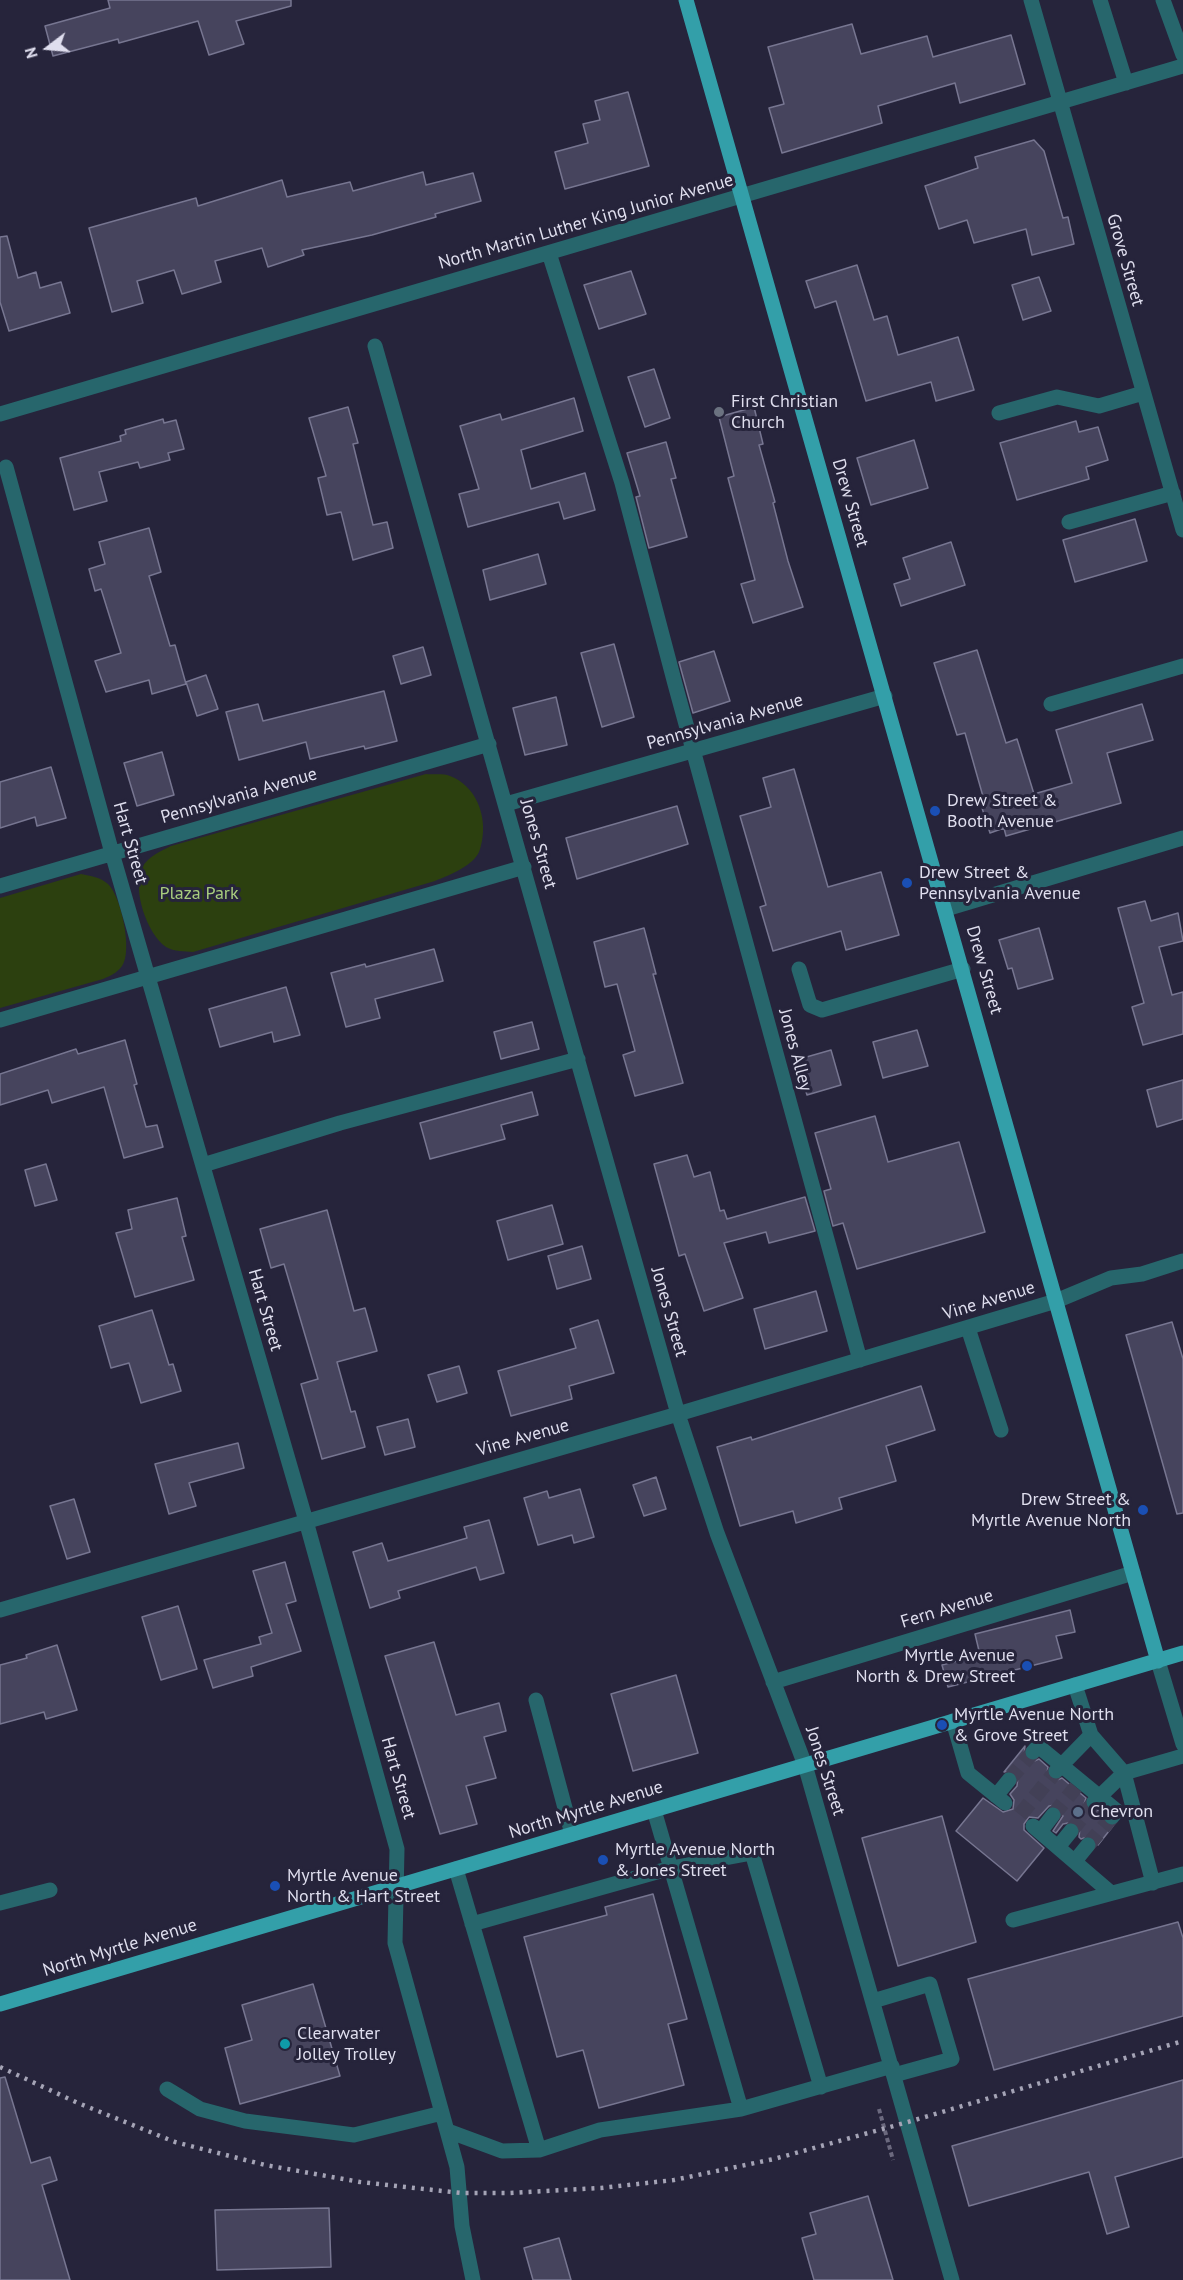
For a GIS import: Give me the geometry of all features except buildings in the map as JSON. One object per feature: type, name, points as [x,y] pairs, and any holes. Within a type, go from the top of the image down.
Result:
[{"type":"main road","name":"Drew Street","points":[[686,0],[1158,1661]]},
{"type":"main road","name":"North Myrtle Avenue","points":[[0,2004],[1183,1653]]},
{"type":"street","name":"Grove Street","points":[[1031,0],[1183,530]]},
{"type":"street","points":[[1100,0],[1126,83]]},
{"type":"street","points":[[1163,0],[1183,55]]},
{"type":"street","name":"North Martin Luther King Junior Avenue","points":[[0,414],[1183,66]]},
{"type":"street","name":"Jones Alley","points":[[549,253],[622,483],[860,1360]]},
{"type":"street","name":"Jones Street","points":[[375,346],[678,1414],[717,1533],[805,1765],[952,2280]]},
{"type":"street","points":[[999,413],[1057,397],[1099,406],[1143,393]]},
{"type":"street","name":"Hart Street","points":[[6,467],[112,853],[306,1521],[397,1849],[395,1943],[458,2167],[462,2226],[473,2280]]},
{"type":"street","points":[[1069,522],[1173,493]]},
{"type":"street","points":[[1051,704],[1183,666]]},
{"type":"street","name":"Pennsylvania Avenue","points":[[506,804],[885,696]]},
{"type":"street","name":"Pennsylvania Avenue","points":[[0,886],[489,744]]},
{"type":"street","points":[[946,909],[1183,838]]},
{"type":"street","points":[[0,1020],[524,867]]},
{"type":"street","points":[[799,969],[810,1005],[822,1010],[963,969]]},
{"type":"street","points":[[203,1165],[340,1123],[578,1059]]},
{"type":"street","name":"Vine Avenue","points":[[0,1610],[678,1414],[1056,1301],[1112,1278],[1142,1274],[1183,1261]]},
{"type":"street","points":[[968,1328],[1001,1430]]},
{"type":"street","name":"Fern Avenue","points":[[773,1682],[1133,1573]]},
{"type":"street","name":"Drew Street","points":[[1158,1661],[1183,1744]]},
{"type":"street","points":[[1075,1685],[1091,1735],[1124,1773],[1153,1883]]},
{"type":"street","points":[[536,1700],[572,1834]]},
{"type":"street","points":[[953,1721],[968,1773],[1000,1799],[1009,1780]]},
{"type":"street","points":[[1058,1768],[1091,1735]]},
{"type":"street","points":[[1033,1752],[1038,1746],[1058,1768],[1096,1800],[1117,1811],[1112,1817]]},
{"type":"street","points":[[1096,1800],[1124,1773],[1183,1756]]},
{"type":"street","points":[[654,1810],[741,2109]]},
{"type":"street","points":[[1053,1815],[1036,1829],[1111,1893]]},
{"type":"street","points":[[1058,1846],[1071,1831]]},
{"type":"street","points":[[1075,1861],[1088,1845]]},
{"type":"street","points":[[472,1924],[671,1868],[752,1853],[821,2087]]},
{"type":"street","points":[[456,1869],[539,2151]]},
{"type":"street","points":[[1013,1920],[1183,1874]]},
{"type":"street","points":[[0,1903],[50,1890]]},
{"type":"street","points":[[448,2132],[502,2151],[539,2151],[600,2130],[741,2109],[821,2087],[952,2059],[930,1984],[873,2001]]},
{"type":"street","points":[[167,2089],[200,2109],[245,2121],[354,2136],[442,2113]]},
{"type":"path","points":[[879,2109],[893,2160]]},
{"type":"green space","name":"Plaza Park","points":[[426,774],[447,775],[459,781],[467,787],[478,802],[483,821],[482,841],[474,859],[458,870],[435,881],[193,952],[169,949],[159,941],[147,922],[140,899],[139,877],[144,864],[159,852],[171,846]]},
{"type":"green space","name":"Plaza Park","points":[[81,874],[105,882],[113,890],[121,911],[126,937],[125,959],[122,966],[103,979],[0,1008],[0,898]]},
{"type":"tunnel","points":[[1009,1780],[1033,1752]]},
{"type":"tunnel","points":[[1020,1815],[1056,1771]]},
{"type":"tunnel","points":[[1053,1815],[1076,1787]]},
{"type":"tunnel","points":[[1071,1831],[1094,1802]]},
{"type":"tunnel","points":[[1088,1845],[1112,1817]]},
{"type":"railway","points":[[0,2067],[78,2103],[175,2142],[265,2165],[360,2182],[461,2193],[509,2193],[601,2188],[674,2180],[774,2159],[1183,2041]]},
{"type":"place","name":"First Christian Church","points":[[719,412]]},
{"type":"place","name":"Drew Street & Booth Avenue","points":[[935,811]]},
{"type":"place","name":"Drew Street & Pennsylvania Avenue","points":[[907,883]]},
{"type":"place","name":"Drew Street & Myrtle Avenue North","points":[[1143,1510]]},
{"type":"place","name":"Myrtle Avenue North & Drew Street","points":[[1027,1666]]},
{"type":"place","name":"Myrtle Avenue North & Grove Street","points":[[942,1725]]},
{"type":"place","name":"Chevron","points":[[1078,1812]]},
{"type":"place","name":"Myrtle Avenue North & Jones Street","points":[[603,1860]]},
{"type":"place","name":"Myrtle Avenue North & Hart Street","points":[[275,1886]]},
{"type":"place","name":"Clearwater Jolley Trolley","points":[[285,2044]]}]
